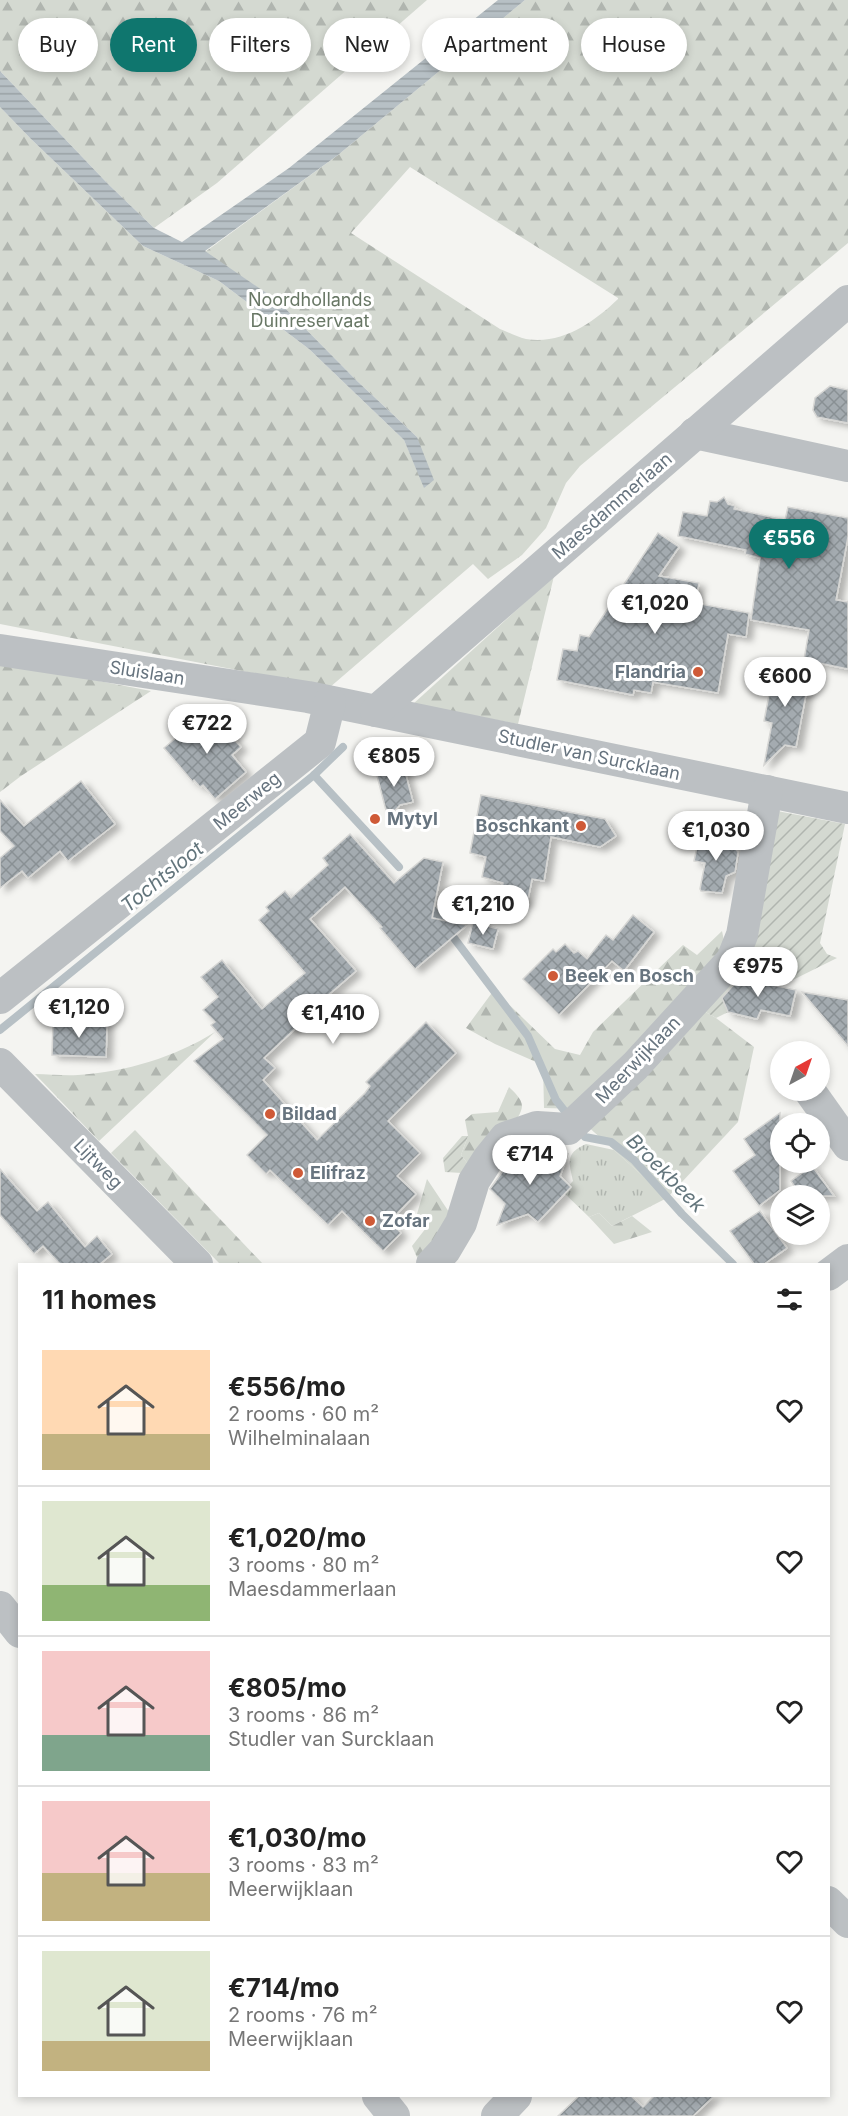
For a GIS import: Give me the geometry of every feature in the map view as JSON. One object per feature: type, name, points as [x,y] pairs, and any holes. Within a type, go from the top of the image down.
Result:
[{"type":"street","name":"Maesdammerlaan","points":[[376,711],[848,301]]},
{"type":"street","points":[[695,433],[848,466]]},
{"type":"street","name":"Sluislaan","points":[[0,650],[330,702]]},
{"type":"street","name":"Studler van Surcklaan","points":[[330,702],[848,808]]},
{"type":"street","name":"Meerweg","points":[[0,998],[320,742],[330,702]]},
{"type":"street","name":"Meerwijklaan","points":[[433,1263],[445,1250],[461,1223],[474,1181],[505,1138],[537,1127],[575,1123],[635,1066],[732,960],[742,935],[766,791]]},
{"type":"street","name":"Lijtweg","points":[[0,1064],[195,1263]]},
{"type":"street","points":[[817,1101],[848,1145]]},
{"type":"street","points":[[830,1274],[848,1260]]},
{"type":"street","points":[[0,1607],[18,1630]]},
{"type":"street","points":[[830,1904],[848,1922]]},
{"type":"street","points":[[379,2097],[394,2116]]},
{"type":"street","points":[[497,2116],[515,2097]]},
{"type":"green space","points":[[0,0],[427,0],[406,18],[323,18],[323,72],[344,72],[217,183],[154,228],[108,184],[0,71]]},
{"type":"green space","name":"Noordhollands Duinreservaat","points":[[525,0],[848,0],[848,243],[580,466],[566,483],[546,528],[522,555],[488,579],[473,564],[329,688],[0,624],[0,107],[143,246],[219,281],[309,349],[404,440],[425,488],[417,437],[356,380],[278,301],[205,252],[338,155],[438,72],[569,72],[569,18],[503,18]],"holes":[[[410,167],[618,299],[599,316],[565,335],[552,339],[526,339],[500,329],[351,233]]]},
{"type":"green space","points":[[554,576],[518,724],[413,704]]},
{"type":"green space","points":[[0,662],[151,691],[0,792]]},
{"type":"green space","points":[[772,810],[845,824],[820,943],[827,954],[837,958],[716,1018],[697,1007],[736,963]]},
{"type":"green space","points":[[722,931],[727,955],[580,1109],[544,1108],[543,1065],[495,1044],[466,1028],[494,990],[555,1049],[580,1055],[593,1032],[683,945],[697,955]]},
{"type":"green space","points":[[697,1007],[716,1018],[754,1047],[738,1122],[667,1198],[584,1123]]},
{"type":"green space","points":[[215,1032],[99,1141],[35,1074],[78,1075],[132,1067],[167,1056]]},
{"type":"green space","points":[[509,1087],[521,1101],[520,1113],[501,1139],[471,1168],[461,1155],[468,1136],[465,1120],[472,1114],[498,1112]]},
{"type":"green space","points":[[135,1130],[262,1263],[219,1263],[111,1153]]},
{"type":"green space","points":[[462,1136],[468,1136],[461,1155],[471,1168],[462,1173],[445,1172],[443,1158]]},
{"type":"green space","points":[[586,1144],[614,1150],[667,1198],[612,1226],[599,1213],[589,1217],[563,1192],[573,1181],[570,1159],[579,1147]]},
{"type":"green space","points":[[427,1179],[451,1215],[419,1262],[412,1246],[426,1228],[417,1214]]},
{"type":"green space","points":[[599,1213],[612,1226],[632,1216],[652,1232],[614,1244],[589,1217]]},
{"type":"shaded area","points":[[498,0],[525,0],[503,18],[476,18]]},
{"type":"shaded area","points":[[422,61],[422,72],[438,72],[338,155],[205,251],[278,301],[356,380],[417,437],[434,480],[424,488],[404,440],[309,349],[219,281],[143,246],[0,107],[0,71],[108,184],[154,228],[182,242],[289,168]]},
{"type":"building","points":[[830,386],[848,390],[848,423],[817,417],[813,410],[815,398]]},
{"type":"building","points":[[724,497],[728,504],[735,506],[734,509],[785,520],[788,507],[848,518],[848,537],[836,600],[848,602],[848,669],[804,660],[809,630],[751,620],[760,558],[745,554],[746,550],[678,536],[683,512],[707,516],[710,501],[717,502]]},
{"type":"building","points":[[658,533],[679,547],[659,576],[699,583],[695,603],[749,613],[746,637],[728,634],[718,693],[653,682],[651,693],[634,690],[633,695],[557,680],[563,649],[577,651],[580,635],[589,637]]},
{"type":"building","points":[[771,666],[810,673],[796,747],[785,745],[764,765],[772,723],[764,721]]},
{"type":"building","points":[[207,711],[241,747],[232,755],[246,772],[215,799],[203,785],[200,787],[194,780],[193,782],[164,748]]},
{"type":"building","points":[[403,764],[413,802],[400,805],[388,818],[376,772]]},
{"type":"building","points":[[81,781],[115,824],[68,861],[60,851],[28,878],[22,871],[0,888],[0,858],[14,846],[0,831],[0,800],[24,826]]},
{"type":"building","points":[[481,795],[605,819],[616,836],[600,847],[551,837],[544,881],[532,879],[527,904],[500,899],[503,883],[482,877],[486,857],[470,853]]},
{"type":"building","points":[[722,830],[738,852],[735,872],[726,876],[722,893],[701,891],[705,863],[694,861],[697,847]]},
{"type":"building","points":[[350,834],[394,883],[424,858],[443,862],[432,918],[467,925],[415,969],[380,928],[382,927],[345,887],[310,919],[356,971],[296,1023],[298,1026],[264,1058],[275,1068],[263,1080],[317,1140],[365,1093],[370,1086],[366,1082],[426,1022],[456,1053],[388,1121],[420,1153],[397,1176],[416,1194],[390,1221],[401,1233],[383,1251],[342,1211],[328,1225],[270,1170],[266,1174],[247,1155],[267,1135],[194,1061],[223,1039],[211,1025],[215,1022],[203,1010],[218,997],[201,977],[222,960],[262,1009],[305,973],[259,920],[269,911],[266,907],[285,891],[291,898],[328,865],[323,858]]},
{"type":"building","points":[[633,915],[654,932],[624,971],[612,961],[559,1015],[523,979],[553,949],[556,952],[565,944],[574,953],[578,951],[587,959],[606,935],[613,940]]},
{"type":"building","points":[[473,922],[498,929],[493,949],[468,943]]},
{"type":"building","points":[[744,973],[763,978],[762,983],[796,990],[790,1016],[761,1010],[757,1019],[728,1012],[722,998]]},
{"type":"building","points":[[802,992],[848,1000],[848,1046]]},
{"type":"building","points":[[53,1021],[107,1023],[106,1057],[52,1055]]},
{"type":"building","points":[[770,1120],[770,1173],[780,1173],[780,1185],[770,1185],[770,1198],[759,1206],[733,1171],[755,1155],[744,1139]]},
{"type":"building","points":[[532,1148],[546,1163],[568,1154],[560,1176],[571,1187],[538,1222],[528,1214],[497,1225],[505,1204],[490,1189],[516,1153]]},
{"type":"building","points":[[0,1169],[37,1211],[48,1202],[85,1247],[97,1236],[112,1254],[101,1263],[59,1263],[43,1246],[34,1254],[0,1215]]},
{"type":"building","points":[[802,1173],[817,1173],[826,1185],[794,1185],[791,1181]]},
{"type":"building","points":[[760,1211],[770,1225],[770,1245],[785,1245],[787,1248],[765,1263],[753,1263],[730,1231]]},
{"type":"building","points":[[578,2097],[632,2097],[643,2107],[653,2097],[713,2097],[693,2116],[558,2116]]},
{"type":"waterway","name":"Tochtsloot","points":[[0,1030],[314,775],[343,747]]},
{"type":"waterway","name":"Broekbeek","points":[[314,775],[399,867]]},
{"type":"waterway","name":"Broekbeek","points":[[432,909],[528,1036],[556,1100],[585,1137],[611,1142],[634,1160],[682,1214],[732,1263]]},
{"type":"place","name":"Flandria","points":[[698,672]]},
{"type":"place","name":"Mytyl","points":[[375,819]]},
{"type":"place","name":"Boschkant","points":[[581,826]]},
{"type":"place","name":"Beek en Bosch","points":[[553,976]]},
{"type":"place","name":"Bildad","points":[[270,1114]]},
{"type":"place","name":"Elifraz","points":[[298,1173]]},
{"type":"place","name":"Zofar","points":[[370,1221]]}]
